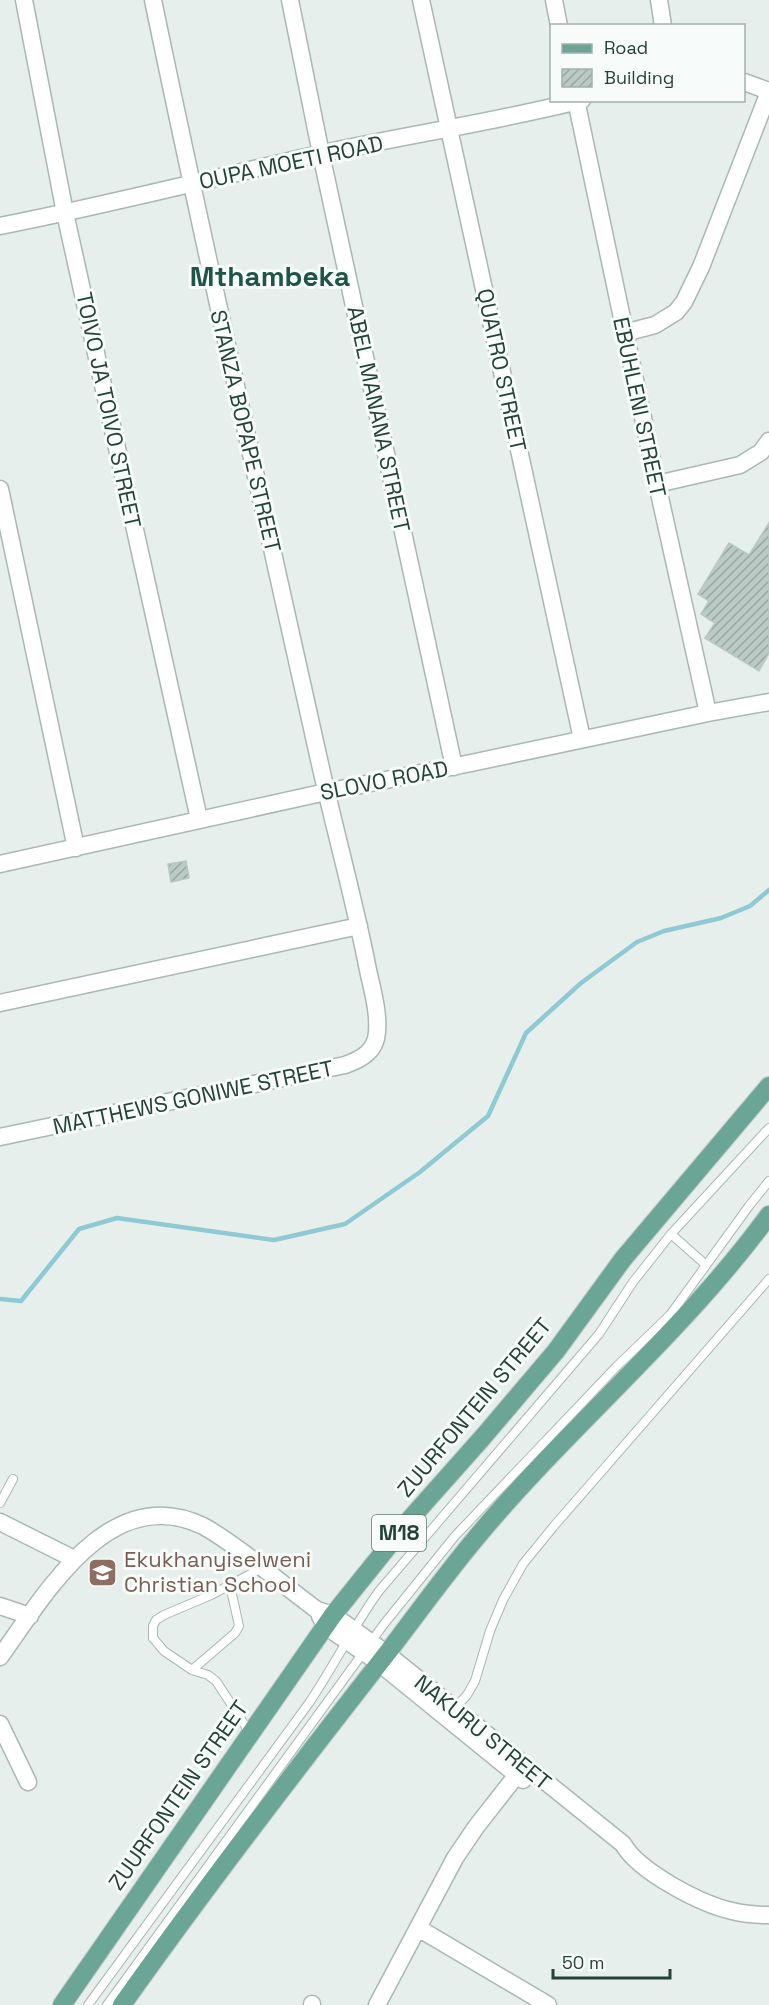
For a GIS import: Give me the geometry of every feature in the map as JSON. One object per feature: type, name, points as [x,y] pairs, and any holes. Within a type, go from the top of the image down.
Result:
[{"type":"main road","name":"ZUURFONTEIN STREET","points":[[62,2005],[250,1733],[325,1617],[556,1351],[623,1259],[769,1086]]},
{"type":"main road","name":"M18","points":[[122,2005],[290,1778],[475,1539],[503,1506],[740,1256],[769,1215]]},
{"type":"street","name":"TOIVO JA TOIVO STREET","points":[[24,0],[65,213],[199,819]]},
{"type":"street","name":"STANZA BOPAPE STREET","points":[[153,0],[191,184],[326,792],[359,926],[377,1016],[376,1041]]},
{"type":"street","name":"ABEL MANANA STREET","points":[[290,0],[321,154],[454,767]]},
{"type":"street","name":"QUATRO STREET","points":[[422,0],[582,740]]},
{"type":"street","points":[[554,0],[559,24]]},
{"type":"street","points":[[659,0],[663,24]]},
{"type":"street","points":[[624,333],[656,325],[676,312],[684,302],[701,267],[769,92],[745,82]]},
{"type":"street","name":"OUPA MOETI ROAD","points":[[0,226],[321,154],[573,102]]},
{"type":"street","name":"EBUHLENI STREET","points":[[578,102],[624,333],[708,713]]},
{"type":"street","points":[[657,484],[740,465],[761,452],[769,441]]},
{"type":"street","points":[[0,489],[76,848]]},
{"type":"street","name":"SLOVO ROAD","points":[[0,864],[326,792],[769,702]]},
{"type":"street","points":[[0,1003],[359,926]]},
{"type":"street","name":"MATTHEWS GONIWE STREET","points":[[0,1137],[345,1065],[369,1053],[376,1041]]},
{"type":"street","name":"NAKURU STREET","points":[[0,1657],[74,1559],[100,1536],[127,1522],[146,1517],[184,1519],[220,1536],[349,1635],[455,1708],[521,1771]]},
{"type":"street","points":[[0,1522],[74,1559]]},
{"type":"street","points":[[0,1606],[30,1616]]},
{"type":"street","name":"NAKURU STREET","points":[[383,1658],[521,1771],[623,1844],[629,1854],[670,1883],[701,1900],[731,1911],[769,1915]]},
{"type":"street","points":[[0,1724],[27,1782]]},
{"type":"street","points":[[377,2005],[455,1858],[521,1771]]},
{"type":"street","points":[[418,1928],[548,2005]]},
{"type":"lane","points":[[88,2005],[309,1703],[349,1635],[399,1566],[599,1334],[633,1282],[671,1234],[769,1128]]},
{"type":"lane","points":[[107,2005],[333,1697],[367,1647],[455,1536],[610,1374],[670,1315],[769,1182]]},
{"type":"lane","points":[[671,1234],[706,1264]]},
{"type":"lane","points":[[455,1708],[467,1695],[475,1681],[490,1630],[523,1564],[769,1279]]},
{"type":"lane","points":[[0,1503],[13,1479]]},
{"type":"lane","points":[[250,1733],[216,1681],[208,1675],[192,1670],[160,1648],[153,1638],[153,1626],[156,1620],[164,1615],[262,1568]]},
{"type":"lane","points":[[192,1670],[235,1633],[239,1626],[230,1585]]},
{"type":"building","points":[[769,523],[769,653],[759,671],[705,638],[715,623],[701,614],[709,601],[698,594],[729,543],[749,555]]},
{"type":"building","points":[[186,861],[189,878],[171,882],[168,864]]},
{"type":"waterway","points":[[0,1299],[21,1301],[79,1229],[117,1218],[274,1240],[345,1224],[420,1172],[488,1116],[526,1033],[581,983],[637,942],[664,931],[721,918],[750,906],[769,890]]},
{"type":"place","name":"Ekukhanyiselweni Christian School","points":[[103,1572]]},
{"type":"district","name":"Mthambeka","points":[[270,276]]}]
